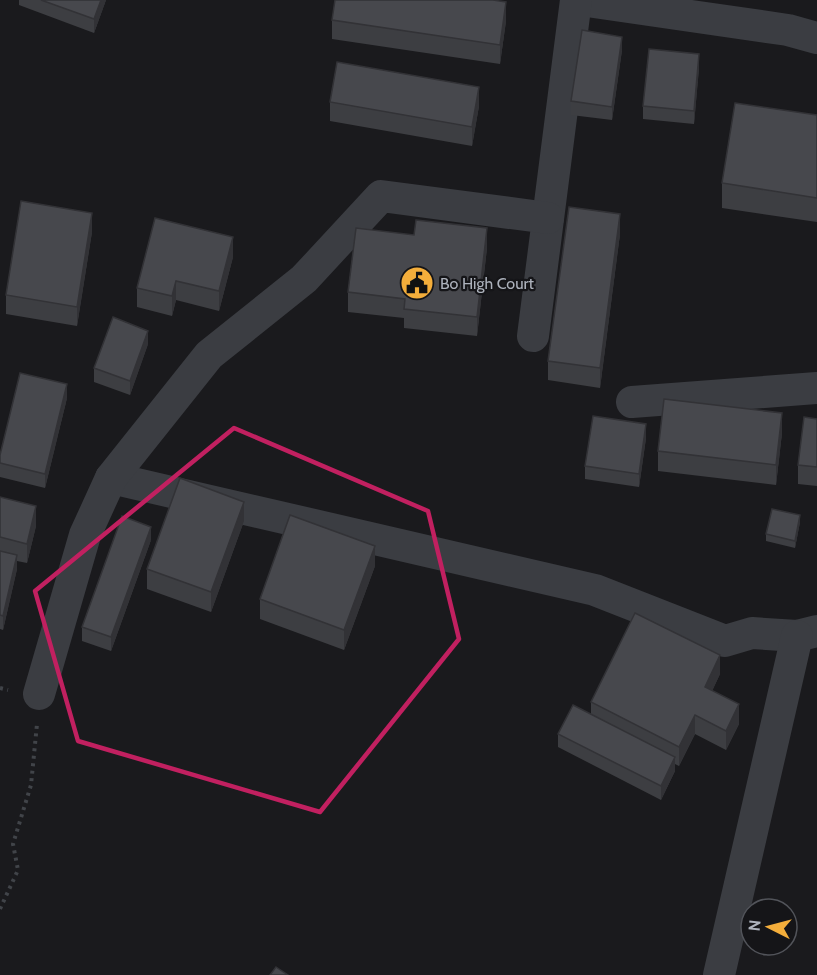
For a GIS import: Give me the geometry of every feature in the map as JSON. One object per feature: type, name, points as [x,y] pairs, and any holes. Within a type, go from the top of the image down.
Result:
[{"type":"street","points":[[533,336],[576,0]]},
{"type":"street","points":[[580,0],[788,30],[817,38]]},
{"type":"street","points":[[39,694],[85,535],[111,478],[209,355],[304,279],[381,196],[548,218]]},
{"type":"street","points":[[632,402],[817,388]]},
{"type":"street","points":[[111,478],[595,590],[725,641],[752,633],[807,633],[719,975]]},
{"type":"path","points":[[0,909],[18,870],[13,844],[31,785],[39,694]]},
{"type":"highlighted area","points":[[234,428],[428,511],[459,639],[320,812],[78,741],[35,591]]},
{"type":"building","points":[[41,0],[101,0],[94,19]]},
{"type":"building","points":[[335,0],[493,0],[506,2],[500,45],[332,20]]},
{"type":"building","points":[[582,30],[622,37],[612,107],[571,101]]},
{"type":"building","points":[[649,49],[699,54],[694,111],[643,106]]},
{"type":"building","points":[[337,62],[479,87],[472,127],[330,102]]},
{"type":"building","points":[[735,103],[817,115],[817,198],[722,183]]},
{"type":"building","points":[[21,201],[92,213],[77,307],[6,295]]},
{"type":"building","points":[[569,207],[620,214],[600,368],[548,361]]},
{"type":"building","points":[[155,218],[233,237],[219,291],[176,281],[172,296],[137,288]]},
{"type":"building","name":"Bo High Court","points":[[416,220],[487,228],[477,317],[404,309],[405,299],[348,292],[356,228],[414,235]]},
{"type":"building","points":[[113,317],[148,331],[130,381],[94,368]]},
{"type":"building","points":[[20,373],[67,384],[45,474],[0,463]]},
{"type":"building","points":[[664,399],[782,413],[776,465],[658,451]]},
{"type":"building","points":[[593,416],[646,424],[639,474],[585,466]]},
{"type":"building","points":[[804,417],[817,419],[817,467],[798,465]]},
{"type":"building","points":[[180,478],[244,502],[211,592],[147,569]]},
{"type":"building","points":[[0,497],[36,506],[27,544],[0,537]]},
{"type":"building","points":[[772,509],[800,515],[795,541],[766,534]]},
{"type":"building","points":[[290,515],[375,546],[344,630],[260,599]]},
{"type":"building","points":[[122,516],[151,527],[111,637],[82,627]]},
{"type":"building","points":[[0,551],[17,555],[3,616],[0,615]]},
{"type":"building","points":[[635,613],[720,655],[705,687],[739,704],[726,731],[695,715],[679,747],[591,702]]},
{"type":"building","points":[[573,705],[675,757],[661,786],[558,734]]},
{"type":"building","points":[[276,967],[288,975],[270,975]]},
{"type":"place","name":"Bo High Court","points":[[417,283]]}]
